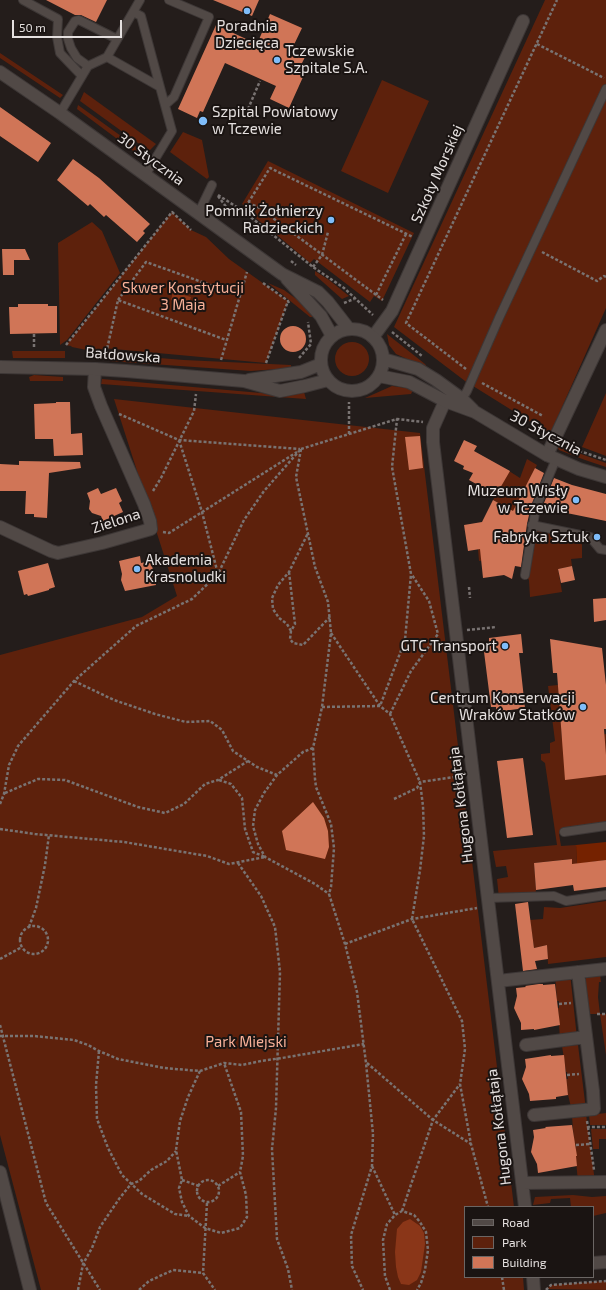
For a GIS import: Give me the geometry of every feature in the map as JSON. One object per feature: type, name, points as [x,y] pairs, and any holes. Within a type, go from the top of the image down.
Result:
[{"type":"street","name":"Szkoły Morskiej","points":[[373,336],[384,324],[392,311],[523,21]]},
{"type":"street","name":"30 Stycznia","points":[[0,72],[60,112],[282,274],[318,292],[328,302],[349,329]]},
{"type":"street","name":"30 Stycznia","points":[[282,274],[321,316],[332,336]]},
{"type":"street","points":[[349,329],[358,329],[373,336],[382,351],[383,359],[379,376],[373,384],[364,389],[355,391],[336,387],[328,380],[321,364],[322,354],[326,344],[332,336],[340,331],[349,329]]},
{"type":"street","points":[[552,457],[554,442],[606,330]]},
{"type":"street","name":"30 Stycznia","points":[[383,359],[418,369],[462,399],[475,412]]},
{"type":"street","name":"Bałdowska","points":[[244,381],[301,372],[321,364]]},
{"type":"street","name":"Bałdowska","points":[[0,367],[99,369],[244,381],[280,391],[328,380]]},
{"type":"street","name":"Zielona","points":[[0,527],[58,553],[94,545],[151,528],[150,520],[144,504],[100,406],[94,386],[99,369]]},
{"type":"street","name":"30 Stycznia","points":[[379,376],[409,382],[444,401],[475,412],[552,457],[578,468],[606,477]]},
{"type":"street","name":"Hugona Kołłątaja","points":[[444,401],[433,428],[433,442],[485,903],[498,981],[525,1206]]},
{"type":"street","points":[[498,981],[606,969]]},
{"type":"street","points":[[534,1115],[594,1109],[578,972]]},
{"type":"street","points":[[526,1045],[586,1037]]},
{"type":"street","points":[[0,1172],[30,1290]]},
{"type":"street","points":[[522,1183],[601,1182]]},
{"type":"street","points":[[594,1263],[606,1262]]},
{"type":"street","points":[[533,1278],[534,1290]]},
{"type":"lane","points":[[23,0],[58,18],[57,37],[60,53],[82,76]]},
{"type":"lane","points":[[60,112],[88,66],[107,57],[140,0]]},
{"type":"lane","points":[[165,105],[174,98],[209,17],[169,0]]},
{"type":"lane","points":[[133,12],[141,16],[172,131],[146,174]]},
{"type":"lane","points":[[88,66],[77,58],[68,39],[68,32],[75,21],[79,20],[118,39]]},
{"type":"lane","points":[[107,57],[160,88]]},
{"type":"lane","points":[[462,399],[606,89]]},
{"type":"lane","points":[[199,212],[214,189]]},
{"type":"lane","points":[[525,575],[536,506],[552,457]]},
{"type":"lane","points":[[532,525],[590,537],[600,549],[606,550]]},
{"type":"lane","points":[[564,832],[606,826]]},
{"type":"lane","points":[[485,903],[554,896],[566,901],[606,895]]},
{"type":"path","points":[[542,416],[478,381],[406,323],[557,0]]},
{"type":"path","points":[[537,44],[606,79]]},
{"type":"path","points":[[248,109],[260,81]]},
{"type":"path","points":[[243,211],[270,168],[414,237]]},
{"type":"path","points":[[214,189],[313,266],[344,288],[354,299],[424,358]]},
{"type":"path","points":[[214,189],[230,212]]},
{"type":"path","points":[[248,203],[258,207],[385,301]]},
{"type":"path","points":[[66,345],[172,212],[191,230]]},
{"type":"path","points":[[313,266],[322,255],[328,232]]},
{"type":"path","points":[[376,295],[406,234]]},
{"type":"path","points":[[532,246],[597,281],[604,276],[606,277]]},
{"type":"path","points":[[99,369],[106,351],[118,300],[146,262],[241,296]]},
{"type":"path","points":[[221,360],[247,272]]},
{"type":"path","points":[[263,283],[293,306]]},
{"type":"path","points":[[118,300],[226,340]]},
{"type":"path","points":[[266,362],[288,301]]},
{"type":"path","points":[[297,360],[311,344],[309,323],[307,322]]},
{"type":"path","points":[[34,333],[34,347]]},
{"type":"path","points":[[144,504],[161,478],[194,411],[196,394]]},
{"type":"path","points":[[349,402],[349,434]]},
{"type":"path","points":[[100,406],[179,440],[301,449]]},
{"type":"path","points":[[380,706],[405,640],[411,574],[392,467],[397,419]]},
{"type":"path","points":[[151,528],[169,533],[301,449],[397,419],[423,422]]},
{"type":"path","points":[[179,440],[202,512],[218,574]]},
{"type":"path","points":[[554,442],[606,460]]},
{"type":"path","points":[[301,449],[296,477],[315,567],[328,602],[331,633],[322,706],[314,748],[316,787],[331,824],[334,848],[331,887],[329,894],[345,944],[357,992],[373,1134],[372,1166],[351,1235],[352,1266],[361,1289]]},
{"type":"path","points":[[0,804],[4,794],[9,765],[18,746],[74,681],[136,626],[192,599],[218,574],[244,520],[264,491],[301,449]]},
{"type":"path","points":[[291,631],[287,624],[279,618],[273,609],[272,598],[278,586],[290,572],[308,532]]},
{"type":"path","points":[[290,572],[295,624],[291,631],[290,639],[294,644],[303,645],[330,617]]},
{"type":"path","points":[[390,714],[411,671],[438,634],[429,601],[411,574]]},
{"type":"path","points":[[469,587],[470,598]]},
{"type":"path","points":[[467,630],[496,627]]},
{"type":"path","points":[[331,633],[380,706],[390,714],[420,782],[424,806],[424,836],[412,919],[462,1021],[465,1049],[460,1084],[471,1144],[488,1206]]},
{"type":"path","points":[[74,681],[114,700],[155,714],[186,722],[210,721],[222,730],[233,752],[256,767],[277,775]]},
{"type":"path","points":[[322,706],[380,706]]},
{"type":"path","points":[[264,857],[258,844],[253,826],[255,810],[264,793],[277,775],[303,752],[314,748]]},
{"type":"path","points":[[4,794],[38,779],[65,780],[138,807],[165,813],[184,804],[205,784],[218,780],[248,761]]},
{"type":"path","points":[[420,782],[466,775]]},
{"type":"path","points":[[218,780],[231,784],[242,798],[245,829],[253,852],[315,884],[329,894]]},
{"type":"path","points":[[394,799],[417,788],[420,782]]},
{"type":"path","points":[[0,829],[124,842],[207,856],[229,864],[264,857]]},
{"type":"path","points":[[29,927],[33,926],[42,928],[48,936],[48,945],[46,949],[38,954],[29,953],[22,947],[21,943],[22,933],[29,927],[36,908],[46,865],[49,835]]},
{"type":"path","points":[[238,863],[261,896],[275,927],[280,972],[276,1108],[272,1149],[277,1239],[288,1269],[292,1290]]},
{"type":"path","points":[[345,944],[412,919],[485,903]]},
{"type":"path","points":[[0,959],[22,947]]},
{"type":"path","points":[[559,1004],[573,1003]]},
{"type":"path","points":[[0,1025],[46,1204],[100,1290]]},
{"type":"path","points":[[2,1036],[34,1036],[74,1040],[118,1059],[164,1068],[200,1071],[224,1063],[242,1065],[261,1060],[278,1059],[364,1044]]},
{"type":"path","points":[[99,1051],[96,1085],[97,1119],[108,1148],[122,1175],[142,1194],[175,1214],[189,1216]]},
{"type":"path","points":[[200,1071],[188,1097],[180,1121],[176,1150],[182,1180],[179,1188],[182,1202],[189,1216],[205,1228],[222,1233],[240,1228],[247,1217],[246,1195],[240,1172],[243,1156],[241,1112],[224,1063]]},
{"type":"path","points":[[366,1063],[433,1120],[471,1144]]},
{"type":"path","points":[[568,1075],[582,1074]]},
{"type":"path","points":[[390,1290],[385,1276],[383,1240],[387,1224],[395,1215],[402,1211],[433,1120],[460,1084]]},
{"type":"path","points":[[588,1127],[590,1144],[601,1182]]},
{"type":"path","points":[[576,1145],[590,1144]]},
{"type":"path","points":[[78,1290],[83,1264],[92,1248],[100,1227],[131,1184],[139,1181],[151,1170],[167,1161],[176,1150]]},
{"type":"path","points":[[372,1166],[395,1215]]},
{"type":"path","points":[[218,1186],[240,1172]]},
{"type":"path","points":[[182,1180],[199,1186]]},
{"type":"path","points":[[210,1180],[215,1182],[220,1191],[216,1200],[207,1203],[199,1198],[197,1194],[199,1186],[204,1181],[210,1180]]},
{"type":"path","points":[[207,1203],[203,1273],[215,1290]]},
{"type":"path","points":[[402,1211],[414,1215],[426,1232],[428,1250],[426,1264],[418,1290]]},
{"type":"path","points":[[138,1290],[149,1281],[173,1270],[203,1273]]},
{"type":"path","points":[[502,1278],[504,1290]]},
{"type":"path","points":[[546,1290],[551,1285],[606,1281]]},
{"type":"green space","points":[[545,0],[606,0],[606,308],[550,434],[465,381],[394,327]]},
{"type":"green space","points":[[0,53],[63,95],[60,98],[0,58]]},
{"type":"green space","points":[[382,80],[429,101],[388,193],[341,171]]},
{"type":"green space","points":[[84,92],[156,144],[149,151],[80,101]]},
{"type":"green space","points":[[78,105],[146,154],[140,156],[77,109]]},
{"type":"green space","points":[[183,132],[202,140],[209,177],[207,179],[170,152]]},
{"type":"green space","points":[[268,161],[414,233],[382,301],[374,296],[370,302],[314,259],[310,263],[249,213],[251,211],[242,204]]},
{"type":"green space","name":"Skwer Konstytucji 3 Maja","points":[[172,212],[191,230],[206,237],[229,259],[288,301],[266,363],[103,348],[101,353],[66,345]]},
{"type":"green space","points":[[92,222],[102,231],[120,273],[67,340],[60,345],[58,243]]},
{"type":"green space","points":[[315,271],[349,296],[342,299],[315,275]]},
{"type":"green space","points":[[268,283],[284,290],[303,304],[313,317],[310,317]]},
{"type":"green space","points":[[387,334],[425,364],[427,368],[396,354],[389,345]]},
{"type":"green space","points":[[355,342],[364,347],[368,352],[368,366],[364,371],[359,375],[349,376],[345,375],[336,366],[335,356],[336,352],[345,343]]},
{"type":"green space","points":[[12,351],[65,351],[65,358],[13,358]]},
{"type":"green space","points":[[110,354],[184,360],[291,365],[291,368],[251,371],[109,361]]},
{"type":"green space","points":[[34,375],[63,377],[63,381],[30,381],[29,377]]},
{"type":"green space","points":[[102,379],[284,395],[304,392],[306,399],[101,384]]},
{"type":"green space","points":[[392,386],[413,390],[411,394],[365,398]]},
{"type":"green space","points":[[606,393],[606,456],[582,447]]},
{"type":"green space","name":"Park Miejski","points":[[114,399],[420,433],[514,1206],[464,1206],[464,1278],[523,1278],[524,1290],[41,1290],[0,1135],[0,655],[142,617],[177,596]]},
{"type":"green space","points":[[556,445],[606,463],[606,467],[559,450]]},
{"type":"green space","points":[[527,459],[537,465],[516,505],[506,557],[479,561],[478,549],[493,547],[508,508],[493,500],[509,471],[520,478]]},
{"type":"green space","points":[[532,525],[577,534],[582,545],[582,558],[571,559],[572,566],[558,569],[562,592],[530,597],[529,580],[525,575]]},
{"type":"green space","points":[[558,685],[562,740],[606,734],[606,826],[559,834],[561,846],[576,845],[577,864],[572,864],[571,859],[534,863],[535,896],[499,898],[497,879],[508,877],[506,866],[496,867],[493,851],[557,845],[545,763],[541,760],[541,754],[550,753],[550,743],[555,741],[548,686]]},
{"type":"green space","points":[[606,901],[606,957],[548,964],[547,945],[534,948],[530,920],[543,919],[544,907],[560,908]]},
{"type":"green space","points":[[570,973],[577,1038],[560,1040],[559,1001],[557,1001],[555,974]]},
{"type":"green space","points":[[600,974],[601,982],[599,982],[598,997],[600,1014],[588,1014],[584,981],[588,975]]},
{"type":"green space","points":[[600,1014],[606,1014],[606,1055]]},
{"type":"green space","points":[[578,1045],[586,1110],[572,1111],[568,1095],[566,1079],[568,1079],[562,1046]]},
{"type":"green space","points":[[606,1113],[606,1125],[590,1125],[589,1115]]},
{"type":"green space","points":[[586,1114],[595,1182],[578,1182],[572,1116]]},
{"type":"green space","points":[[591,1129],[606,1129],[606,1139],[599,1139],[599,1149],[593,1149]]},
{"type":"green space","points":[[573,1195],[592,1197],[606,1196],[606,1213],[594,1216],[594,1206],[571,1206],[570,1198],[551,1199],[550,1203],[533,1205],[535,1197]]},
{"type":"green space","points":[[606,1281],[606,1290],[547,1289],[551,1285]]},
{"type":"shaded area","points":[[173,292],[191,297],[188,306],[171,300]]},
{"type":"shaded area","points":[[606,842],[606,860],[577,864],[576,845]]},
{"type":"shaded area","points":[[410,1219],[420,1226],[424,1233],[425,1244],[421,1272],[417,1280],[409,1285],[401,1284],[398,1277],[395,1252],[397,1229],[403,1222]]},
{"type":"building","points":[[46,0],[107,0],[96,22],[81,15],[75,15]]},
{"type":"building","name":"Poradnia Dziecięca","points":[[213,0],[259,0],[252,16]]},
{"type":"building","points":[[270,14],[302,28],[291,51],[305,57],[302,63],[308,66],[289,108],[270,99],[276,86],[225,63],[203,112],[200,111],[197,118],[178,109],[216,25],[257,44]]},
{"type":"building","points":[[0,107],[51,143],[38,162],[0,136]]},
{"type":"building","points":[[73,159],[99,178],[150,224],[143,231],[145,233],[137,242],[106,215],[104,217],[90,204],[88,206],[57,180]]},
{"type":"building","points":[[2,249],[25,249],[30,260],[14,260],[14,275],[3,275]]},
{"type":"building","points":[[18,304],[48,304],[48,306],[57,306],[57,333],[10,334],[9,307],[18,307]]},
{"type":"building","points":[[293,326],[302,330],[306,339],[302,348],[293,352],[284,348],[280,339],[284,330]]},
{"type":"building","points":[[70,402],[71,434],[82,433],[83,455],[54,456],[53,439],[35,439],[34,404]]},
{"type":"building","points":[[420,436],[423,468],[409,470],[405,437]]},
{"type":"building","points":[[464,440],[477,446],[474,451],[510,471],[496,495],[469,480],[473,473],[463,469],[464,466],[454,461]]},
{"type":"building","points":[[19,461],[80,462],[81,468],[49,473],[47,518],[34,517],[34,514],[25,514],[26,491],[0,491],[0,464],[19,465]]},
{"type":"building","points":[[535,468],[544,473],[531,506],[521,567],[515,566],[512,579],[504,575],[483,578],[480,549],[468,551],[464,525],[482,522],[493,500],[513,511]]},
{"type":"building","name":"Muzeum Wisły w Tczewie","points":[[554,478],[572,485],[606,494],[606,521],[542,508]]},
{"type":"building","points":[[98,488],[101,494],[116,488],[122,501],[119,503],[123,512],[103,521],[101,516],[92,513],[89,509],[90,501],[87,493]]},
{"type":"building","name":"Akademia Krasnoludki","points":[[140,556],[141,563],[151,561],[156,585],[125,591],[121,580],[122,574],[119,561]]},
{"type":"building","points":[[48,563],[55,587],[28,596],[27,594],[24,595],[18,571]]},
{"type":"building","points":[[572,566],[575,580],[561,583],[558,569]]},
{"type":"building","points":[[606,598],[606,620],[594,622],[593,599]]},
{"type":"building","points":[[521,634],[523,653],[519,653],[525,708],[496,712],[496,707],[491,707],[483,644],[489,643],[489,638]]},
{"type":"building","name":"Centrum Konserwacji Wraków Statków","points":[[550,639],[602,648],[606,685],[606,729],[604,729],[606,775],[565,780],[557,673],[553,673]]},
{"type":"building","points":[[523,758],[533,835],[507,838],[497,761]]},
{"type":"building","points":[[313,802],[324,818],[328,831],[329,847],[325,859],[286,850],[282,831]]},
{"type":"building","points":[[572,859],[572,864],[606,860],[606,887],[574,891],[573,885],[536,890],[534,863]]},
{"type":"building","points":[[528,902],[534,948],[547,945],[548,959],[535,961],[537,969],[523,971],[515,904]]},
{"type":"building","points":[[539,984],[555,984],[560,1025],[534,1030],[521,1030],[521,1023],[514,1008],[517,996],[516,988]]},
{"type":"building","points":[[551,1055],[564,1055],[568,1095],[556,1097],[556,1099],[530,1101],[529,1094],[522,1079],[526,1067],[525,1059]]},
{"type":"building","points":[[572,1125],[577,1156],[577,1166],[538,1173],[537,1164],[531,1152],[534,1137],[533,1130],[546,1128],[545,1127]]},
{"type":"place","name":"Poradnia Dziecięca","points":[[247,11]]},
{"type":"place","name":"Tczewskie Szpitale S.A.","points":[[277,60]]},
{"type":"place","name":"Szpital Powiatowy w Tczewie","points":[[203,121]]},
{"type":"place","name":"Pomnik Żołnierzy Radzieckich","points":[[331,220]]},
{"type":"place","name":"Muzeum Wisły w Tczewie","points":[[576,500]]},
{"type":"place","name":"Fabryka Sztuk","points":[[597,537]]},
{"type":"place","name":"Akademia Krasnoludki","points":[[137,569]]},
{"type":"place","name":"GTC Transport","points":[[505,646]]},
{"type":"place","name":"Centrum Konserwacji Wraków Statków","points":[[583,707]]}]
